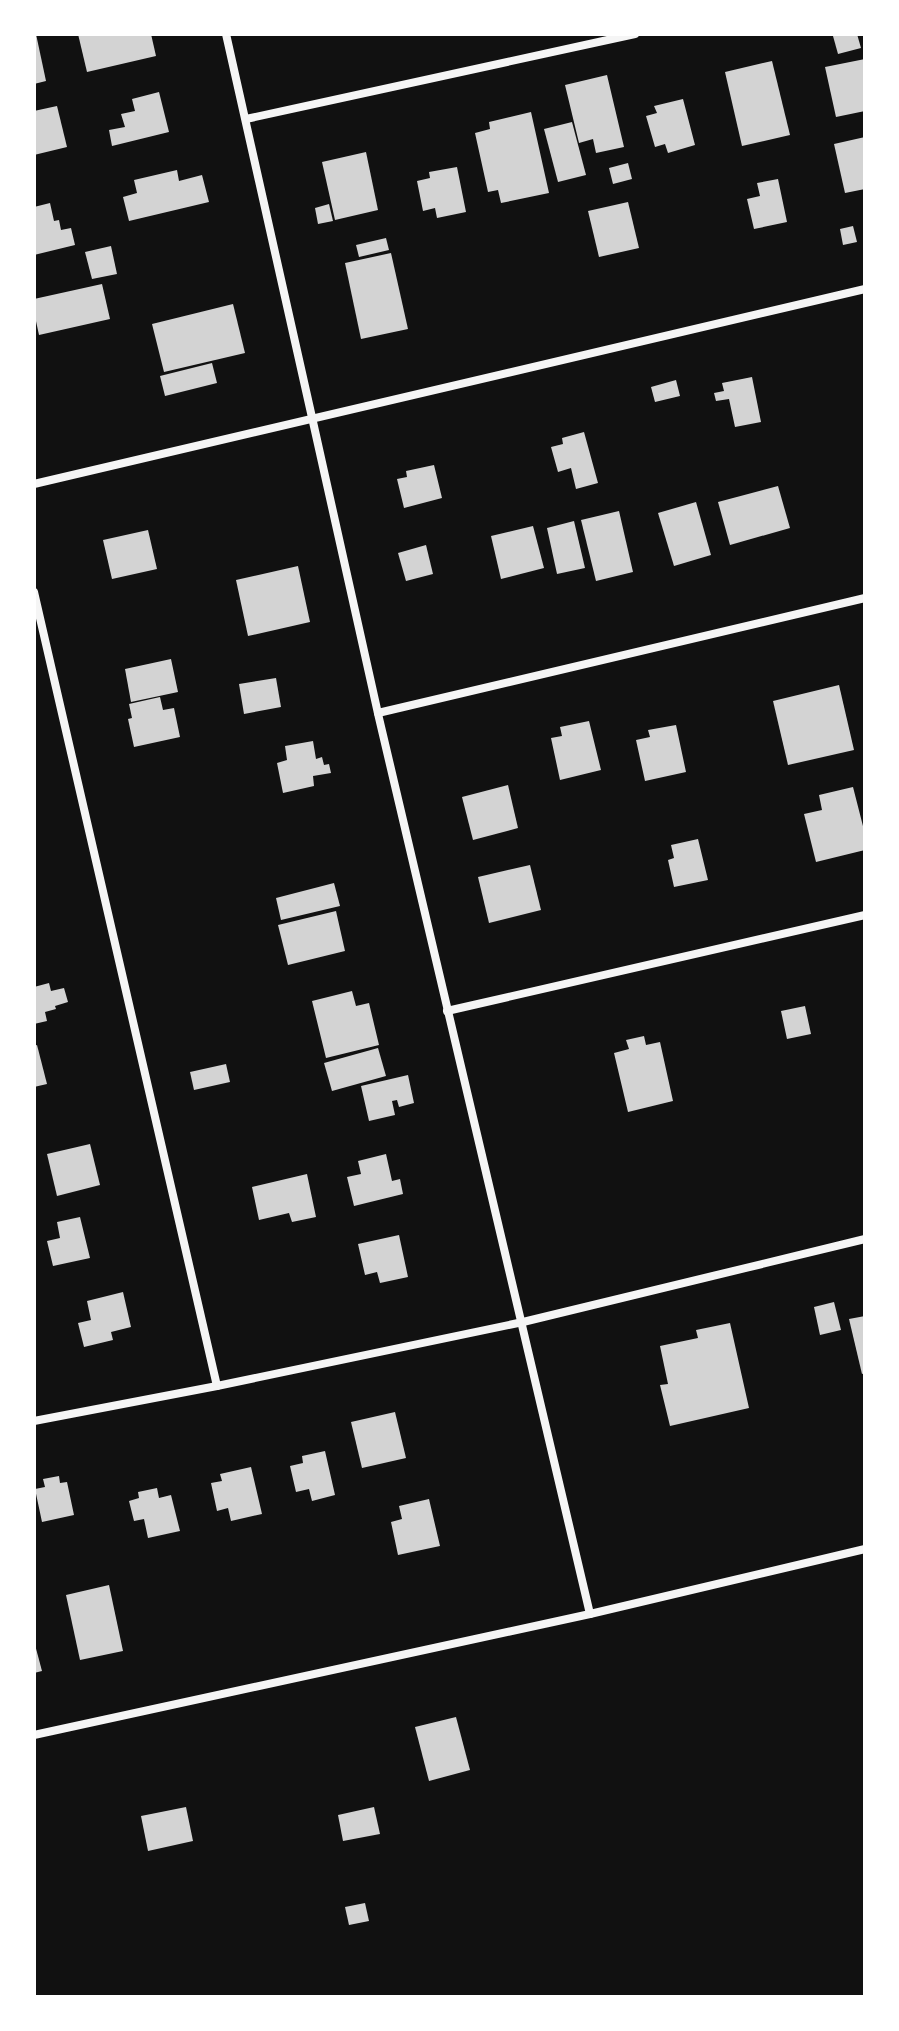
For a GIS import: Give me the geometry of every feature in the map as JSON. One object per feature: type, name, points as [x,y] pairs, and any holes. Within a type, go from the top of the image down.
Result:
[{"type":"street","points":[[226,34],[378,713],[590,1614]]},
{"type":"street","points":[[246,119],[635,34]]},
{"type":"street","points":[[34,484],[865,289]]},
{"type":"street","points":[[34,592],[217,1386]]},
{"type":"street","points":[[378,713],[865,598]]},
{"type":"street","points":[[447,1011],[865,915]]},
{"type":"street","points":[[34,1421],[523,1322],[865,1239]]},
{"type":"street","points":[[34,1735],[590,1614],[865,1549]]},
{"type":"building","points":[[34,34],[46,81],[34,84]]},
{"type":"building","points":[[78,34],[151,34],[156,56],[87,72]]},
{"type":"building","points":[[857,34],[861,48],[838,54],[833,36]]},
{"type":"building","points":[[865,59],[865,111],[836,117],[825,67]]},
{"type":"building","points":[[772,61],[790,135],[742,146],[725,72]]},
{"type":"building","points":[[607,75],[624,147],[596,153],[593,139],[579,143],[565,85]]},
{"type":"building","points":[[159,92],[169,132],[112,146],[109,130],[125,127],[121,114],[135,111],[132,99]]},
{"type":"building","points":[[683,99],[695,145],[668,153],[665,144],[655,147],[646,116],[657,113],[654,106]]},
{"type":"building","points":[[57,106],[67,147],[34,155],[34,111]]},
{"type":"building","points":[[531,112],[549,193],[501,203],[498,190],[488,192],[475,133],[490,129],[489,122]]},
{"type":"building","points":[[572,122],[586,175],[558,182],[544,129]]},
{"type":"building","points":[[865,137],[865,189],[845,193],[834,144]]},
{"type":"building","points":[[366,152],[378,210],[335,220],[322,162]]},
{"type":"building","points":[[628,163],[632,179],[613,184],[609,168]]},
{"type":"building","points":[[457,167],[466,212],[437,218],[435,208],[423,211],[417,181],[430,178],[429,172]]},
{"type":"building","points":[[177,170],[179,181],[202,175],[209,202],[129,221],[123,197],[137,193],[134,180]]},
{"type":"building","points":[[778,179],[787,222],[754,229],[747,199],[760,196],[757,183]]},
{"type":"building","points":[[628,202],[639,248],[599,257],[588,211]]},
{"type":"building","points":[[50,203],[54,221],[59,220],[61,230],[71,228],[75,245],[34,255],[34,207]]},
{"type":"building","points":[[329,204],[333,221],[318,224],[315,208]]},
{"type":"building","points":[[853,226],[857,242],[843,245],[840,229]]},
{"type":"building","points":[[386,238],[389,250],[359,257],[356,245]]},
{"type":"building","points":[[111,246],[117,274],[92,279],[85,252]]},
{"type":"building","points":[[391,253],[408,329],[361,339],[345,263]]},
{"type":"building","points":[[102,284],[110,319],[39,335],[34,299]]},
{"type":"building","points":[[233,304],[245,353],[164,372],[152,324]]},
{"type":"building","points":[[212,363],[217,383],[165,396],[160,376]]},
{"type":"building","points":[[752,377],[761,422],[735,427],[729,399],[716,401],[714,393],[724,391],[722,383]]},
{"type":"building","points":[[676,380],[680,396],[655,402],[651,387]]},
{"type":"building","points":[[584,432],[598,483],[576,489],[571,468],[558,472],[551,447],[563,444],[562,438]]},
{"type":"building","points":[[434,465],[442,498],[404,508],[397,479],[407,477],[406,471]]},
{"type":"building","points":[[778,486],[790,528],[730,545],[718,502]]},
{"type":"building","points":[[696,502],[711,555],[674,566],[658,513]]},
{"type":"building","points":[[619,511],[633,572],[596,581],[581,520]]},
{"type":"building","points":[[574,521],[585,568],[557,574],[547,528]]},
{"type":"building","points":[[533,526],[544,568],[501,579],[491,536]]},
{"type":"building","points":[[148,530],[157,569],[112,579],[103,540]]},
{"type":"building","points":[[426,545],[433,574],[406,581],[398,553]]},
{"type":"building","points":[[298,566],[310,622],[248,636],[236,580]]},
{"type":"building","points":[[171,659],[178,692],[131,702],[125,669]]},
{"type":"building","points":[[276,678],[281,707],[244,714],[239,684]]},
{"type":"building","points":[[839,685],[854,750],[788,765],[773,701]]},
{"type":"building","points":[[160,697],[163,710],[174,708],[180,737],[134,747],[128,719],[132,718],[129,704]]},
{"type":"building","points":[[589,721],[601,770],[560,780],[551,738],[562,736],[560,727]]},
{"type":"building","points":[[676,725],[686,772],[645,781],[636,740],[650,737],[648,730]]},
{"type":"building","points":[[313,741],[316,759],[322,757],[324,765],[329,764],[331,773],[313,776],[314,786],[283,793],[277,763],[287,760],[285,746]]},
{"type":"building","points":[[508,785],[518,828],[473,840],[462,797]]},
{"type":"building","points":[[853,787],[865,834],[865,850],[816,862],[804,814],[822,810],[819,795]]},
{"type":"building","points":[[698,839],[708,880],[674,887],[668,860],[674,858],[671,845]]},
{"type":"building","points":[[530,865],[541,910],[489,923],[478,877]]},
{"type":"building","points":[[334,883],[340,906],[281,920],[276,898]]},
{"type":"building","points":[[336,911],[345,951],[288,965],[278,925]]},
{"type":"building","points":[[49,983],[51,991],[64,988],[68,1002],[45,1012],[47,1021],[34,1024],[34,987]]},
{"type":"building","points":[[352,991],[356,1006],[369,1003],[379,1045],[326,1058],[312,1001]]},
{"type":"building","points":[[805,1006],[811,1034],[787,1039],[781,1011]]},
{"type":"building","points":[[644,1036],[646,1045],[660,1042],[673,1101],[628,1112],[614,1053],[629,1049],[626,1040]]},
{"type":"building","points":[[37,1045],[47,1084],[34,1087],[34,1046]]},
{"type":"building","points":[[378,1048],[386,1076],[332,1091],[324,1063]]},
{"type":"building","points":[[226,1064],[230,1082],[194,1090],[190,1072]]},
{"type":"building","points":[[408,1075],[414,1103],[399,1107],[397,1100],[392,1101],[395,1115],[369,1121],[361,1086]]},
{"type":"building","points":[[90,1144],[100,1185],[57,1196],[47,1154]]},
{"type":"building","points":[[386,1154],[392,1181],[400,1179],[403,1194],[354,1206],[347,1177],[361,1174],[358,1161]]},
{"type":"building","points":[[307,1174],[316,1217],[292,1222],[289,1213],[259,1220],[252,1187]]},
{"type":"building","points":[[80,1217],[90,1258],[53,1266],[47,1241],[60,1238],[57,1222]]},
{"type":"building","points":[[399,1235],[408,1277],[380,1283],[377,1272],[365,1275],[358,1244]]},
{"type":"building","points":[[123,1292],[131,1327],[111,1332],[113,1340],[84,1347],[78,1323],[91,1320],[87,1301]]},
{"type":"building","points":[[834,1302],[841,1330],[820,1335],[814,1307]]},
{"type":"building","points":[[865,1316],[865,1373],[862,1374],[849,1319]]},
{"type":"building","points":[[730,1323],[749,1408],[670,1426],[660,1385],[668,1384],[660,1346],[698,1338],[696,1330]]},
{"type":"building","points":[[395,1412],[406,1458],[362,1468],[351,1422]]},
{"type":"building","points":[[325,1451],[335,1495],[312,1501],[309,1489],[296,1492],[290,1466],[303,1463],[302,1456]]},
{"type":"building","points":[[251,1467],[262,1514],[231,1521],[228,1508],[217,1511],[211,1483],[222,1481],[220,1474]]},
{"type":"building","points":[[59,1476],[60,1483],[67,1482],[74,1515],[42,1522],[35,1489],[45,1487],[43,1479]]},
{"type":"building","points":[[157,1488],[159,1498],[171,1495],[180,1531],[148,1538],[144,1519],[134,1521],[129,1501],[139,1498],[138,1492]]},
{"type":"building","points":[[429,1499],[440,1546],[398,1555],[391,1522],[402,1519],[399,1506]]},
{"type":"building","points":[[109,1585],[123,1651],[80,1660],[66,1595]]},
{"type":"building","points":[[34,1641],[42,1671],[34,1673]]},
{"type":"building","points":[[456,1717],[470,1770],[429,1781],[415,1727]]},
{"type":"building","points":[[186,1807],[193,1841],[148,1851],[141,1816]]},
{"type":"building","points":[[374,1807],[380,1834],[343,1841],[338,1815]]},
{"type":"building","points":[[365,1903],[369,1921],[349,1925],[345,1907]]}]
